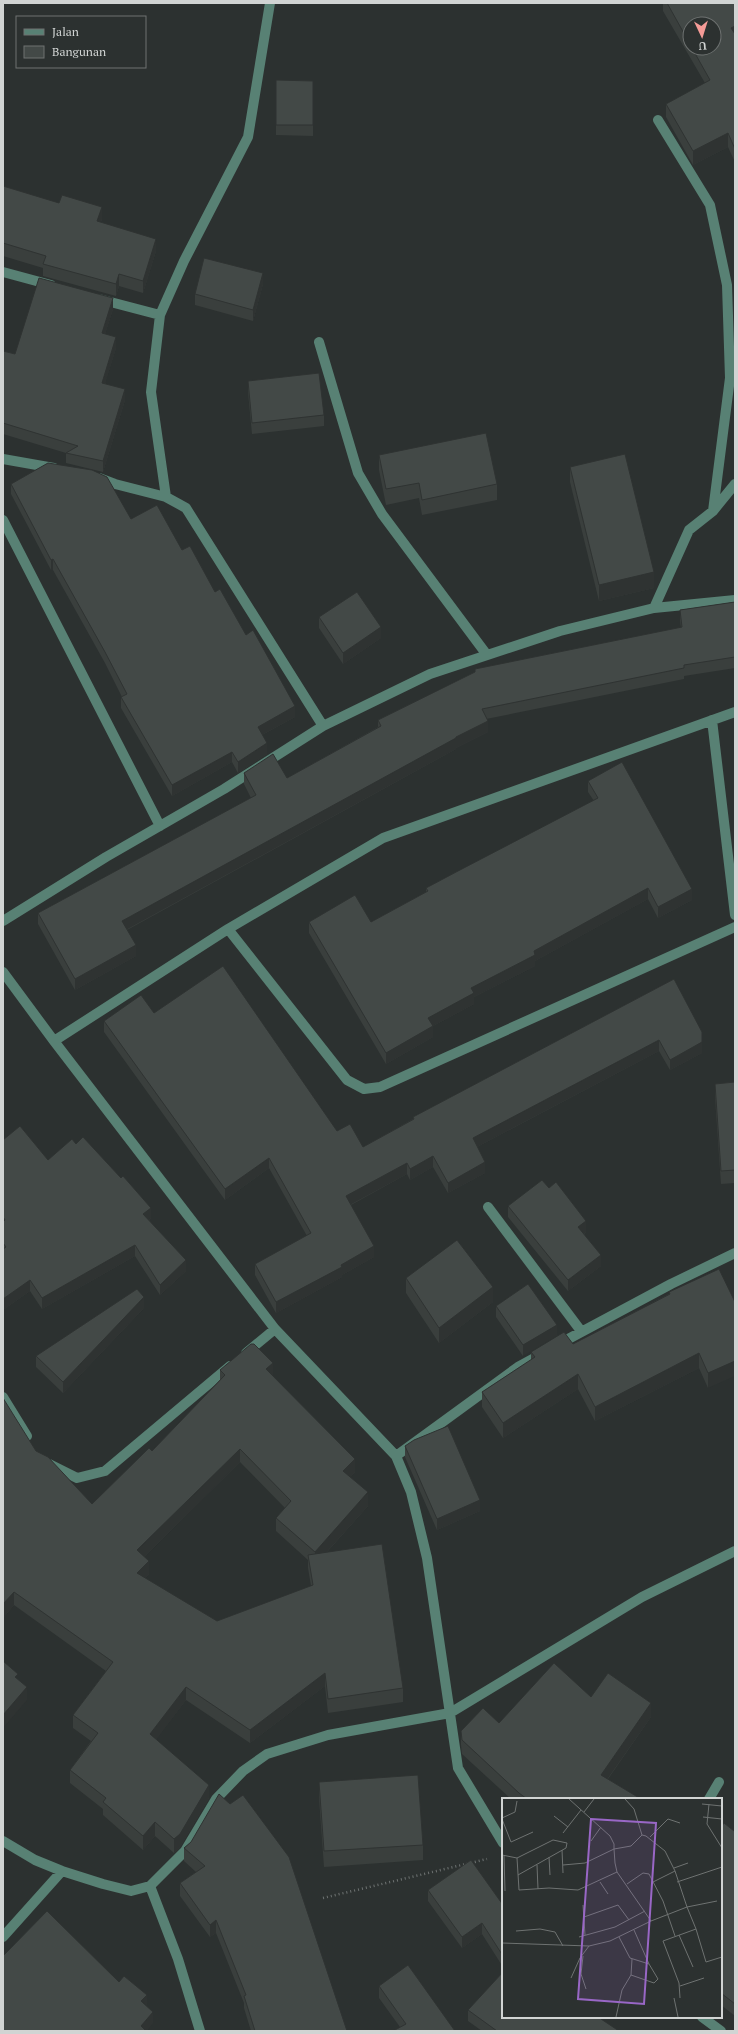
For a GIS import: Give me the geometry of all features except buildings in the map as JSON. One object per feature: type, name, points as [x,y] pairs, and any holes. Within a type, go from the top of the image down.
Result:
[{"type":"street","points":[[166,497],[151,392],[160,315],[184,261],[248,137],[270,3]]},
{"type":"street","points":[[658,120],[710,205],[727,285],[730,378],[713,511]]},
{"type":"street","points":[[3,272],[63,288]]},
{"type":"street","points":[[92,297],[160,315]]},
{"type":"street","points":[[319,342],[358,473],[382,514],[487,655]]},
{"type":"street","points":[[3,459],[63,470]]},
{"type":"street","points":[[86,474],[115,484],[166,497],[186,508],[323,726]]},
{"type":"street","points":[[654,608],[689,530],[713,511],[735,484]]},
{"type":"street","points":[[3,520],[160,826]]},
{"type":"street","points":[[3,921],[224,789],[323,726],[430,674],[560,631],[654,608],[735,600]]},
{"type":"street","points":[[54,1041],[228,929],[383,838],[735,712]]},
{"type":"street","points":[[712,720],[735,915]]},
{"type":"street","points":[[228,929],[347,1080],[364,1089],[380,1087],[735,926]]},
{"type":"street","points":[[3,972],[54,1041],[275,1329],[396,1456],[411,1492],[427,1558],[458,1768],[502,1841]]},
{"type":"street","points":[[488,1207],[581,1331]]},
{"type":"street","points":[[396,1456],[518,1367],[581,1331],[671,1284],[735,1253]]},
{"type":"street","points":[[38,1455],[42,1461],[77,1478],[105,1471],[275,1329]]},
{"type":"street","points":[[3,1397],[30,1442]]},
{"type":"street","points":[[3,1841],[35,1860],[62,1872],[131,1891],[150,1886],[185,1851],[216,1799],[243,1771],[267,1754],[328,1735],[450,1713],[642,1597],[735,1551]]},
{"type":"street","points":[[710,1798],[719,1782]]},
{"type":"street","points":[[3,1937],[62,1872]]},
{"type":"street","points":[[150,1886],[178,1959],[200,2031]]},
{"type":"street","points":[[703,2018],[721,2031]]},
{"type":"path","points":[[323,1898],[488,1858]]}]
